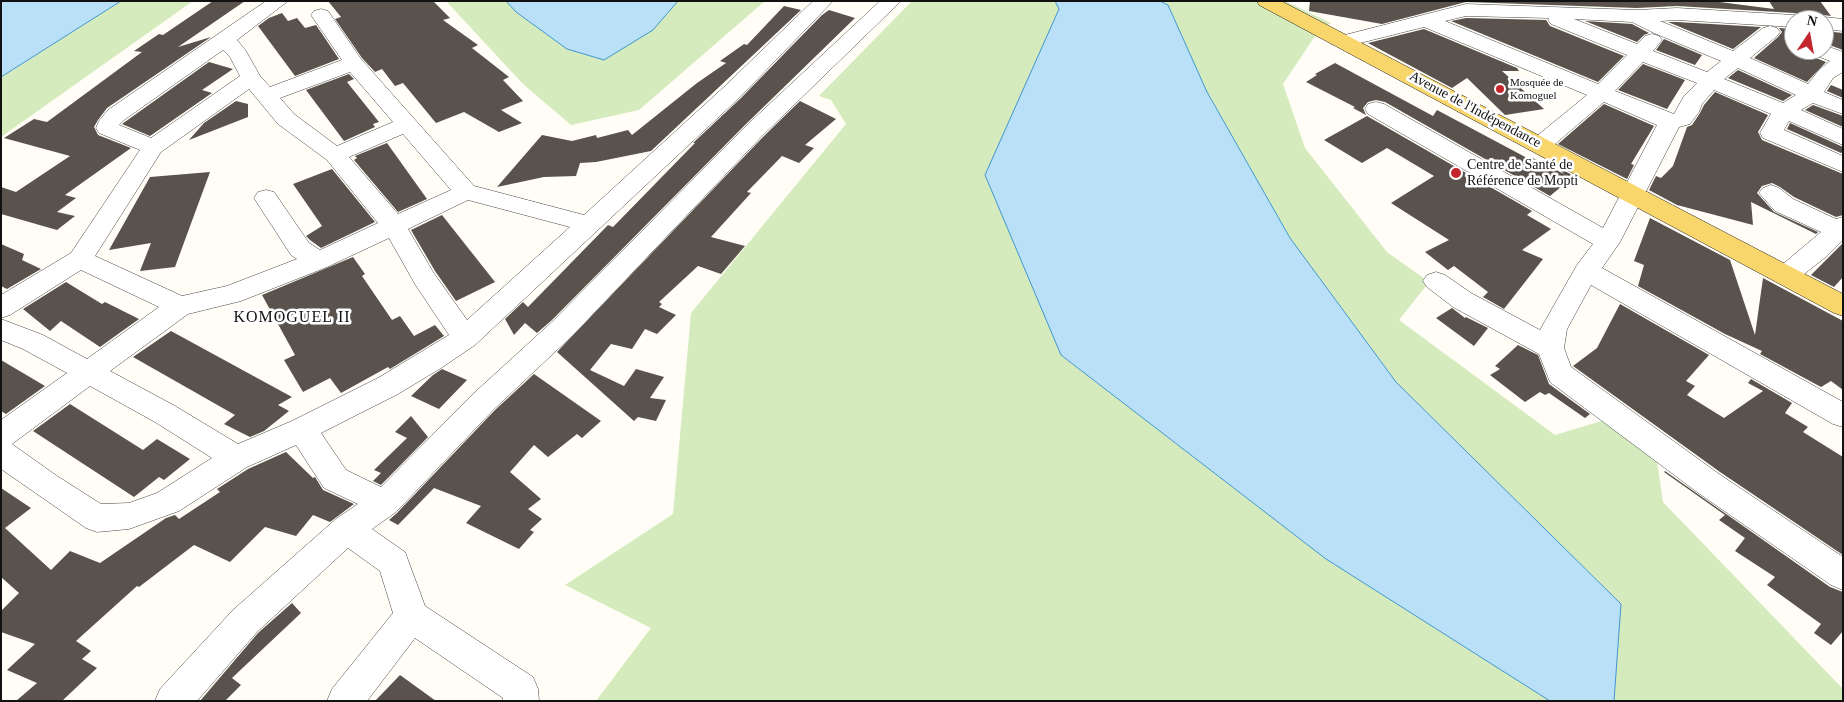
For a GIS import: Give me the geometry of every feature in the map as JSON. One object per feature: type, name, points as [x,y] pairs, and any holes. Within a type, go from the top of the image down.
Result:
[{"type":"main road","name":"Avenue de l'Indépendance","points":[[1266,1],[1843,306]]},
{"type":"street","points":[[153,147],[107,128],[116,115],[280,1]]},
{"type":"street","points":[[1,452],[46,485],[97,518],[128,516],[168,502],[236,458],[302,430],[432,362],[465,338],[719,105],[824,1]]},
{"type":"street","points":[[173,701],[245,621],[347,528],[385,503],[483,402],[563,328],[754,131],[892,1]]},
{"type":"street","points":[[1769,1],[1781,24]]},
{"type":"street","points":[[1344,41],[1425,20],[1463,6],[1538,12],[1637,16],[1673,8],[1781,24]]},
{"type":"street","points":[[1538,12],[1642,52],[1784,111],[1843,138]]},
{"type":"street","points":[[320,15],[354,63],[466,192],[588,224]]},
{"type":"street","points":[[1637,16],[1661,29],[1737,60],[1843,108]]},
{"type":"street","points":[[1425,20],[1670,122],[1682,119],[1688,112],[1692,101],[1702,92],[1709,81],[1781,24]]},
{"type":"street","points":[[1540,145],[1602,93],[1642,52],[1661,29]]},
{"type":"street","points":[[225,38],[239,56],[251,78],[286,120],[336,156],[394,226],[424,278],[465,338]]},
{"type":"street","points":[[1843,60],[1826,74],[1811,95],[1784,111],[1772,133],[1843,165]]},
{"type":"street","points":[[267,96],[354,63]]},
{"type":"street","points":[[1,308],[80,258],[153,147],[251,78]]},
{"type":"street","points":[[1376,109],[1608,242]]},
{"type":"street","points":[[1670,122],[1608,242],[1586,271],[1554,329],[1550,348],[1560,374],[1708,483],[1843,575]]},
{"type":"street","points":[[336,156],[407,124]]},
{"type":"street","points":[[1,436],[180,306],[232,294],[318,260],[466,192]]},
{"type":"street","points":[[1771,193],[1784,205],[1841,229],[1786,276]]},
{"type":"street","points":[[266,198],[300,249],[318,260]]},
{"type":"street","points":[[80,258],[180,306]]},
{"type":"street","points":[[1586,271],[1843,416]]},
{"type":"street","points":[[1436,281],[1462,300],[1550,348]]},
{"type":"street","points":[[1,328],[33,342],[166,414],[236,458]]},
{"type":"street","points":[[302,430],[335,480],[385,503]]},
{"type":"street","points":[[347,528],[394,562],[411,616],[520,689],[521,701]]},
{"type":"street","points":[[345,701],[411,616]]},
{"type":"green space","points":[[121,1],[193,1],[1,137],[1,77]]},
{"type":"green space","points":[[446,1],[506,1],[516,12],[653,30],[678,1],[765,1],[639,110],[571,125],[523,84]]},
{"type":"green space","points":[[912,1],[1055,1],[1059,9],[1061,355],[1326,559],[1550,701],[596,701],[651,628],[565,585],[673,514],[691,313],[846,124],[831,100],[819,96]]},
{"type":"green space","points":[[1160,1],[1285,1],[1331,23],[1319,30],[1283,84],[1305,148],[1387,252],[1429,282],[1399,320],[1555,435],[1605,420],[1656,454],[1663,502],[1843,689],[1843,701],[1614,701],[1621,604],[1396,382],[1290,238],[1207,92],[1168,5]]},
{"type":"water","points":[[1,1],[121,1],[1,77]]},
{"type":"water","points":[[506,1],[678,1],[653,30],[604,60],[567,49],[516,12]]},
{"type":"water","points":[[1055,1],[1160,1],[1168,5],[1207,92],[1290,238],[1396,382],[1621,604],[1614,701],[1550,701],[1326,559],[1061,355],[985,175],[1059,9]]},
{"type":"building","points":[[213,1],[245,1],[178,47],[211,37],[107,108],[98,120],[94,127],[98,135],[131,148],[65,195],[76,198],[57,212],[75,216],[57,230],[1,214],[1,187],[16,192],[70,156],[4,138],[34,119],[47,122],[142,52],[134,51],[159,34],[163,35]]},
{"type":"building","points":[[328,1],[433,1],[450,18],[443,20],[478,45],[472,48],[509,77],[503,80],[523,101],[501,110],[522,123],[499,132],[464,112],[436,123],[403,83],[395,86],[382,69],[375,72],[362,58],[335,19],[341,17]]},
{"type":"building","points":[[1310,1],[1712,1],[1774,9],[1769,1],[1820,1],[1827,10],[1784,10],[1784,12],[1677,6],[1637,8],[1466,2],[1382,24],[1309,11]]},
{"type":"building","points":[[784,6],[801,10],[651,151],[596,162],[580,163],[576,176],[544,177],[497,187],[542,135],[572,141],[596,135],[597,138],[628,130],[632,135],[697,83],[726,63],[720,61],[744,44],[747,45]]},
{"type":"building","points":[[829,10],[855,18],[745,125],[552,320],[537,333],[525,323],[514,335],[505,319],[523,302],[528,307],[608,225],[613,227],[695,143],[693,143]]},
{"type":"building","points":[[282,13],[288,21],[297,18],[305,28],[316,25],[339,59],[295,76],[258,26],[269,18]]},
{"type":"building","points":[[1466,18],[1546,20],[1550,26],[1624,56],[1598,82],[1451,21]]},
{"type":"building","points":[[1585,21],[1632,24],[1649,33],[1637,42]]},
{"type":"building","points":[[1668,22],[1677,22],[1761,27],[1733,49]]},
{"type":"building","points":[[1779,28],[1784,28],[1784,60],[1821,60],[1826,62],[1807,82],[1754,58],[1782,32]]},
{"type":"building","points":[[1424,29],[1517,68],[1519,71],[1502,71],[1544,109],[1505,115],[1467,78],[1452,88],[1368,43]]},
{"type":"building","points":[[1834,32],[1843,33],[1843,50],[1834,47]]},
{"type":"building","points":[[1664,39],[1702,55],[1695,65],[1656,50]]},
{"type":"building","points":[[209,62],[233,69],[202,90],[212,93],[150,136],[122,124]]},
{"type":"building","points":[[1335,63],[1433,116],[1437,110],[1529,159],[1531,157],[1564,174],[1556,166],[1574,176],[1550,196],[1385,102],[1376,100],[1368,102],[1363,108],[1366,115],[1353,108],[1355,107],[1306,82],[1317,75],[1315,74]]},
{"type":"building","points":[[1643,64],[1685,80],[1667,109],[1618,90]]},
{"type":"building","points":[[1738,70],[1792,95],[1783,101],[1728,78]]},
{"type":"building","points":[[349,74],[354,79],[347,82],[379,122],[373,124],[375,127],[344,141],[306,90]]},
{"type":"building","points":[[1831,85],[1843,90],[1843,98],[1827,91]]},
{"type":"building","points":[[1715,92],[1768,115],[1758,132],[1762,140],[1843,174],[1843,215],[1836,217],[1794,197],[1772,183],[1762,186],[1757,193],[1774,212],[1818,232],[1816,234],[1751,202],[1753,225],[1677,205],[1649,190],[1656,176],[1661,178],[1673,166],[1687,127],[1692,125],[1704,105]]},
{"type":"building","points":[[236,101],[248,104],[248,117],[189,140],[204,123]]},
{"type":"building","points":[[800,101],[836,119],[805,145],[814,148],[799,163],[782,156],[747,192],[751,193],[711,237],[745,246],[721,274],[698,266],[659,302],[662,304],[659,307],[676,315],[657,334],[645,329],[632,349],[611,344],[590,370],[624,386],[636,369],[664,377],[650,398],[666,400],[656,421],[638,417],[634,421],[557,352],[763,137]]},
{"type":"building","points":[[1604,104],[1654,126],[1631,164],[1634,165],[1627,179],[1558,144]]},
{"type":"building","points":[[1813,105],[1843,116],[1843,127],[1805,110]]},
{"type":"building","points":[[1367,116],[1532,211],[1527,215],[1551,229],[1522,250],[1543,259],[1504,309],[1483,297],[1488,292],[1454,266],[1448,270],[1425,252],[1449,240],[1391,203],[1434,176],[1387,148],[1362,163],[1324,140]]},
{"type":"building","points":[[1790,123],[1843,147],[1843,152],[1841,153],[1787,129]]},
{"type":"building","points":[[387,143],[427,199],[398,212],[354,160],[357,158],[355,156]]},
{"type":"building","points":[[332,169],[375,222],[321,248],[306,236],[322,226],[293,184]]},
{"type":"building","points":[[210,172],[175,267],[140,271],[151,243],[109,250],[150,177]]},
{"type":"building","points":[[442,215],[495,282],[456,301],[435,271],[411,230]]},
{"type":"building","points":[[1650,218],[1730,260],[1755,335],[1763,278],[1843,321],[1843,390],[1831,381],[1821,387],[1760,354],[1762,351],[1725,334],[1638,286],[1644,265],[1634,261]]},
{"type":"building","points":[[1843,243],[1843,277],[1834,287],[1811,275]]},
{"type":"building","points":[[1,244],[24,254],[22,260],[41,269],[7,289],[1,286]]},
{"type":"building","points":[[353,257],[365,274],[362,276],[392,320],[400,316],[414,336],[435,325],[444,336],[390,369],[388,367],[341,393],[330,378],[303,392],[284,360],[295,355],[262,295]]},
{"type":"building","points":[[66,282],[102,304],[105,302],[139,319],[100,347],[61,321],[50,331],[23,309]]},
{"type":"building","points":[[1620,304],[1709,355],[1686,381],[1695,386],[1687,395],[1724,418],[1763,391],[1748,383],[1751,379],[1792,403],[1785,413],[1808,427],[1803,432],[1843,457],[1843,555],[1720,472],[1573,366],[1597,348]]},
{"type":"building","points":[[1452,308],[1465,318],[1488,328],[1474,346],[1436,318]]},
{"type":"building","points":[[171,331],[292,397],[278,405],[289,411],[264,431],[250,437],[224,424],[235,415],[133,357]]},
{"type":"building","points":[[1518,345],[1538,355],[1549,384],[1590,414],[1585,418],[1549,393],[1545,395],[1540,392],[1525,402],[1490,375],[1500,369],[1495,366]]},
{"type":"building","points":[[1,360],[45,386],[6,414],[1,411]]},
{"type":"building","points":[[442,369],[467,380],[439,409],[411,396],[433,375]]},
{"type":"building","points":[[534,374],[601,421],[582,438],[577,434],[548,457],[534,445],[510,472],[541,499],[528,509],[542,519],[530,530],[534,532],[519,549],[466,523],[481,506],[434,488],[398,525],[389,520],[494,411]]},
{"type":"building","points":[[70,404],[143,450],[157,439],[190,459],[164,480],[159,477],[134,497],[33,431]]},
{"type":"building","points":[[411,416],[428,437],[381,485],[373,481],[381,473],[374,470],[407,438],[395,432]]},
{"type":"building","points":[[286,452],[313,478],[315,477],[323,490],[354,504],[330,522],[313,515],[296,536],[265,527],[230,562],[194,545],[139,587],[137,586],[76,641],[91,651],[82,659],[97,668],[62,701],[16,701],[37,683],[7,670],[35,644],[1,632],[1,611],[19,593],[1,577],[1,488],[31,508],[5,528],[51,570],[70,551],[100,563],[166,518],[175,515],[179,519],[220,492],[217,489],[248,469]]},
{"type":"building","points":[[1665,471],[1830,587],[1843,592],[1843,631],[1831,645],[1814,633],[1821,624],[1767,585],[1775,577],[1735,551],[1745,538],[1719,520],[1725,515]]},
{"type":"building","points":[[292,603],[301,613],[232,678],[241,685],[225,701],[200,701],[258,633]]},
{"type":"building","points":[[400,675],[436,701],[375,701]]},
{"type":"place","name":"Mosquée de Komoguel","points":[[1500,89]]},
{"type":"place","name":"Centre de Santé de Référence de Mopti","points":[[1456,173]]},
{"type":"district","name":"KOMOGUEL II","points":[[292,318]]}]
